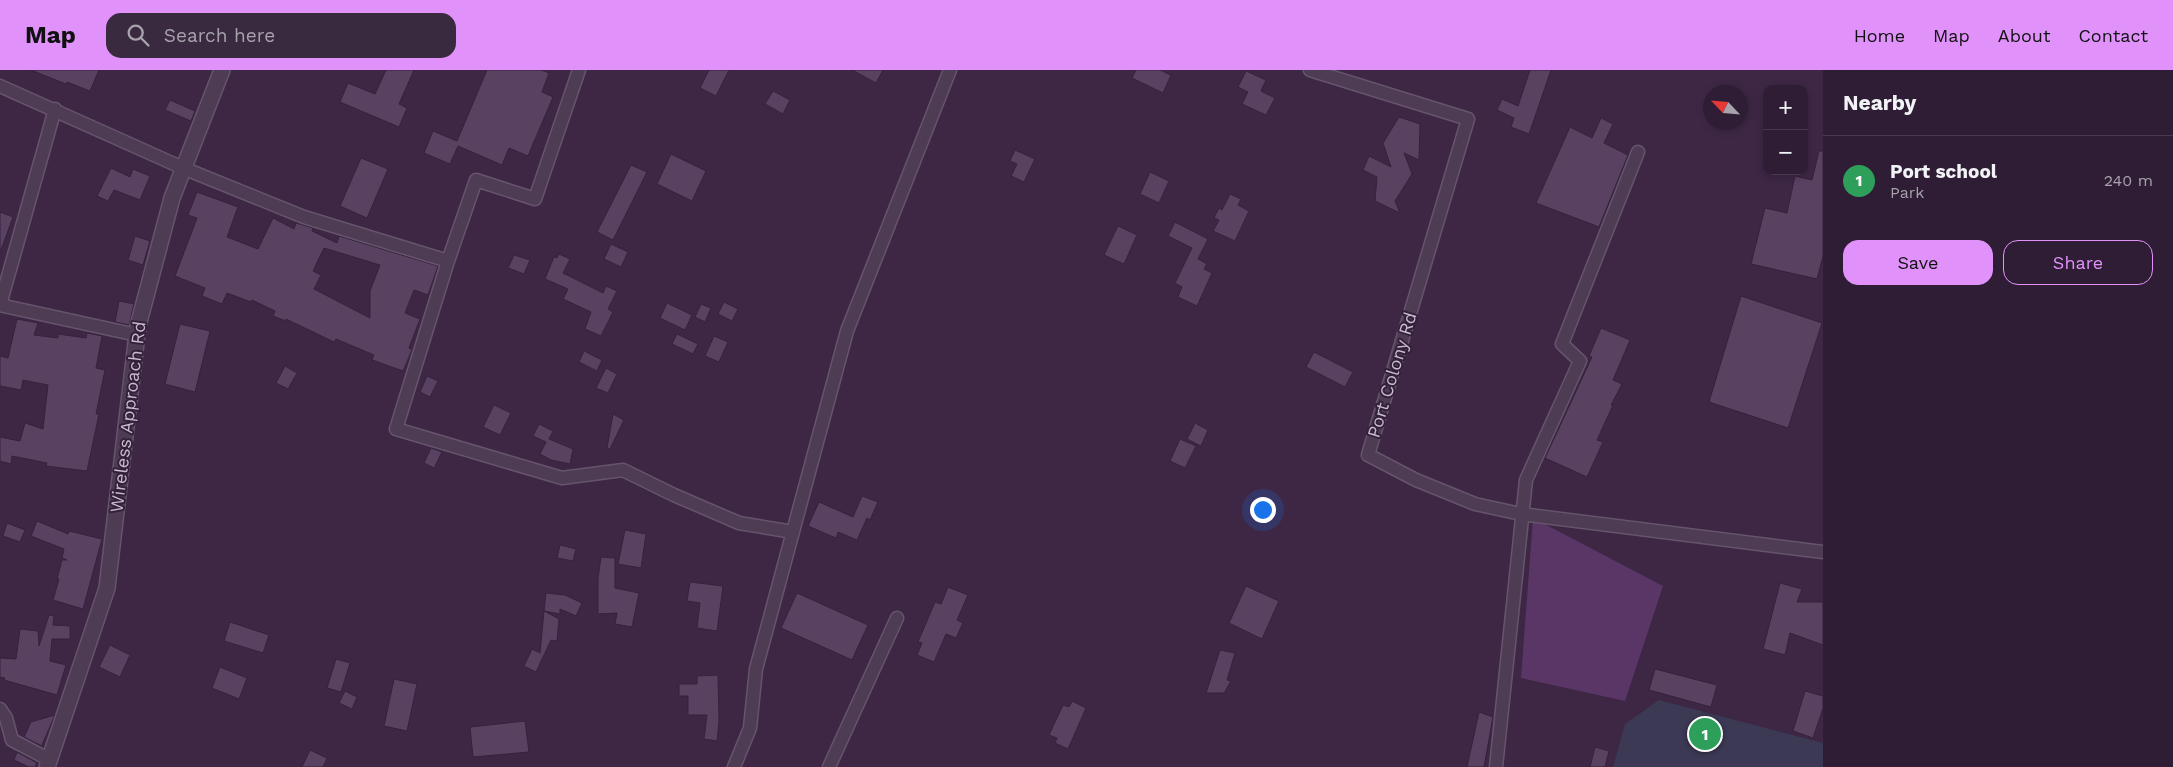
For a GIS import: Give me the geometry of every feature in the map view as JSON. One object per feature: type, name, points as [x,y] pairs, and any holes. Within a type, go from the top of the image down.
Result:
[{"type":"street","name":"Wireless Approach Rd","points":[[48,764],[107,588],[137,335],[172,198],[222,70]]},
{"type":"street","points":[[579,70],[535,199],[476,180],[448,260],[396,429],[562,478],[623,470],[738,523],[793,532]]},
{"type":"street","points":[[734,767],[750,728],[756,669],[847,331],[950,70]]},
{"type":"street","name":"Port Colony Rd","points":[[1310,70],[1468,119],[1368,454],[1416,480],[1475,504],[1521,514],[1823,552]]},
{"type":"street","points":[[0,86],[183,168],[304,217],[448,260]]},
{"type":"street","points":[[54,109],[0,306],[137,335]]},
{"type":"street","points":[[1496,767],[1526,480],[1580,361],[1562,344],[1638,152]]},
{"type":"street","points":[[829,767],[897,618]]},
{"type":"street","points":[[0,708],[6,718],[12,740],[48,764]]},
{"type":"shaded area","points":[[1533,518],[1663,586],[1625,701],[1521,678]]},
{"type":"shaded area","points":[[1659,700],[1823,743],[1823,767],[1613,767],[1625,724]]},
{"type":"building","points":[[31,70],[99,70],[90,91]]},
{"type":"building","points":[[386,70],[414,70],[399,104],[407,108],[399,127],[340,102],[348,83],[375,94]]},
{"type":"building","points":[[487,70],[541,70],[549,73],[542,92],[553,97],[528,156],[509,148],[502,165],[458,146],[450,164],[424,153],[433,131],[457,141]]},
{"type":"building","points":[[709,70],[729,70],[716,96],[700,88]]},
{"type":"building","points":[[852,70],[883,70],[876,83]]},
{"type":"building","points":[[1136,70],[1160,70],[1171,75],[1163,93],[1132,78]]},
{"type":"building","points":[[1530,70],[1551,70],[1529,134],[1511,127],[1514,118],[1497,110],[1502,99],[1518,106]]},
{"type":"building","points":[[1246,71],[1266,80],[1261,91],[1275,98],[1266,115],[1242,104],[1248,92],[1238,87]]},
{"type":"building","points":[[773,91],[790,100],[783,114],[765,104]]},
{"type":"building","points":[[170,100],[195,111],[191,121],[165,110]]},
{"type":"building","points":[[1399,117],[1420,124],[1419,160],[1404,153],[1412,174],[1395,201],[1400,213],[1375,201],[1377,177],[1363,170],[1369,156],[1391,167],[1383,143]]},
{"type":"building","points":[[1601,118],[1613,124],[1604,143],[1628,155],[1599,227],[1536,203],[1570,127],[1592,138]]},
{"type":"building","points":[[1015,150],[1035,159],[1024,182],[1011,176],[1017,164],[1010,161]]},
{"type":"building","points":[[1819,151],[1823,151],[1823,256],[1817,279],[1751,264],[1765,208],[1787,213],[1795,176],[1812,180]]},
{"type":"building","points":[[671,154],[706,171],[692,201],[657,184]]},
{"type":"building","points":[[361,158],[388,169],[367,218],[340,206]]},
{"type":"building","points":[[631,165],[647,172],[613,240],[597,232]]},
{"type":"building","points":[[111,168],[130,177],[133,169],[150,176],[140,200],[114,190],[108,201],[97,196]]},
{"type":"building","points":[[1150,172],[1169,181],[1159,203],[1140,194]]},
{"type":"building","points":[[197,192],[238,207],[227,237],[258,249],[273,218],[294,229],[296,223],[313,228],[312,231],[337,243],[339,236],[438,266],[428,295],[414,290],[405,313],[420,319],[409,348],[412,350],[403,371],[372,360],[374,355],[336,339],[334,342],[286,319],[286,321],[273,316],[275,311],[252,300],[251,302],[227,293],[222,304],[202,296],[205,288],[175,276],[197,218],[188,215]],"holes":[[[324,248],[380,265],[370,291],[370,318],[314,289],[321,275],[313,271]]]},
{"type":"building","points":[[1230,194],[1241,199],[1238,205],[1249,211],[1235,241],[1213,231],[1219,220],[1214,218],[1219,208],[1222,210]]},
{"type":"building","points":[[0,212],[13,217],[1,250],[0,250]]},
{"type":"building","points":[[1175,222],[1208,239],[1198,259],[1207,264],[1204,269],[1212,273],[1197,306],[1178,297],[1182,287],[1175,283],[1192,248],[1168,236]]},
{"type":"building","points":[[1118,226],[1137,235],[1124,264],[1104,255]]},
{"type":"building","points":[[135,236],[150,241],[143,265],[128,260]]},
{"type":"building","points":[[611,244],[628,252],[621,267],[604,259]]},
{"type":"building","points":[[559,254],[570,259],[563,273],[603,293],[606,286],[617,291],[608,309],[613,312],[601,336],[585,329],[591,312],[563,299],[568,289],[545,279],[554,257],[557,258]]},
{"type":"building","points":[[514,255],[530,260],[524,274],[508,268]]},
{"type":"building","points":[[1741,296],[1822,323],[1788,428],[1709,402]]},
{"type":"building","points":[[119,301],[134,304],[129,325],[115,322]]},
{"type":"building","points":[[724,302],[738,309],[732,321],[718,314]]},
{"type":"building","points":[[667,303],[692,315],[685,330],[660,318]]},
{"type":"building","points":[[701,304],[711,308],[705,322],[695,317]]},
{"type":"building","points":[[17,319],[38,323],[34,335],[58,338],[58,334],[86,338],[87,333],[102,336],[96,368],[105,370],[96,414],[99,414],[87,471],[46,466],[47,463],[12,456],[11,464],[0,461],[0,437],[20,441],[25,423],[43,429],[48,385],[23,380],[21,390],[0,386],[0,356],[8,358]]},
{"type":"building","points":[[180,324],[210,331],[195,392],[165,384]]},
{"type":"building","points":[[1601,328],[1630,340],[1613,380],[1622,384],[1597,440],[1603,442],[1587,477],[1545,458],[1592,357],[1589,356]]},
{"type":"building","points":[[677,334],[698,344],[693,354],[672,344]]},
{"type":"building","points":[[714,336],[728,342],[719,362],[705,356]]},
{"type":"building","points":[[584,351],[602,360],[597,371],[579,362]]},
{"type":"building","points":[[1314,352],[1353,372],[1345,387],[1306,367]]},
{"type":"building","points":[[285,366],[297,373],[288,389],[276,383]]},
{"type":"building","points":[[606,368],[617,374],[608,393],[596,388]]},
{"type":"building","points":[[427,376],[438,381],[430,397],[420,392]]},
{"type":"building","points":[[494,405],[511,413],[500,435],[483,427]]},
{"type":"building","points":[[613,414],[624,420],[610,449],[607,448]]},
{"type":"building","points":[[1195,423],[1208,430],[1201,446],[1187,439]]},
{"type":"building","points":[[539,424],[553,431],[549,439],[573,449],[570,464],[551,460],[540,454],[546,442],[533,436]]},
{"type":"building","points":[[1180,439],[1196,446],[1185,468],[1170,461]]},
{"type":"building","points":[[431,448],[442,452],[434,468],[424,463]]},
{"type":"building","points":[[862,496],[878,502],[870,520],[867,518],[857,540],[838,532],[836,538],[808,526],[819,502],[853,517]]},
{"type":"building","points":[[37,521],[68,534],[69,531],[102,539],[83,609],[53,600],[62,560],[67,560],[62,558],[64,549],[31,536]]},
{"type":"building","points":[[7,523],[25,530],[20,542],[3,536]]},
{"type":"building","points":[[625,530],[646,534],[641,568],[618,564]]},
{"type":"building","points":[[560,545],[576,549],[573,561],[557,558]]},
{"type":"building","points":[[601,557],[615,558],[615,588],[639,593],[632,627],[615,624],[617,613],[598,614],[598,578]]},
{"type":"building","points":[[690,582],[723,586],[717,631],[697,628],[700,603],[687,601]]},
{"type":"building","points":[[1780,583],[1802,589],[1797,602],[1823,602],[1823,645],[1790,633],[1785,655],[1763,649]]},
{"type":"building","points":[[1246,586],[1279,601],[1262,639],[1229,623]]},
{"type":"building","points":[[948,587],[968,595],[957,620],[963,623],[956,638],[946,634],[934,662],[917,655],[922,643],[918,642],[935,602],[941,604]]},
{"type":"building","points":[[546,593],[565,595],[582,603],[576,616],[560,609],[560,614],[544,611]]},
{"type":"building","points":[[797,593],[868,625],[852,660],[781,628]]},
{"type":"building","points":[[544,611],[559,619],[557,641],[551,640],[536,672],[524,666],[532,649],[540,653]]},
{"type":"building","points":[[49,615],[54,616],[53,625],[70,626],[70,639],[52,639],[50,661],[66,665],[57,695],[4,680],[5,678],[0,677],[0,658],[16,659],[20,629],[38,631],[39,646]]},
{"type":"building","points":[[230,622],[269,635],[263,653],[224,641]]},
{"type":"building","points":[[110,645],[130,655],[120,677],[99,667]]},
{"type":"building","points":[[1220,650],[1235,653],[1227,680],[1231,681],[1224,693],[1206,693]]},
{"type":"building","points":[[336,659],[350,663],[341,692],[327,688]]},
{"type":"building","points":[[220,667],[247,678],[239,699],[212,688]]},
{"type":"building","points":[[1655,669],[1717,685],[1711,707],[1649,690]]},
{"type":"building","points":[[718,675],[719,722],[717,741],[704,739],[707,715],[688,715],[688,696],[679,696],[679,684],[697,684],[697,676]]},
{"type":"building","points":[[394,679],[417,684],[407,731],[384,726]]},
{"type":"building","points":[[345,691],[357,697],[352,709],[339,703]]},
{"type":"building","points":[[1805,691],[1823,696],[1823,708],[1813,738],[1793,731]]},
{"type":"building","points":[[1072,701],[1086,708],[1068,749],[1055,743],[1057,738],[1049,735],[1063,705],[1069,707]]},
{"type":"building","points":[[1479,712],[1493,717],[1484,767],[1467,767]]},
{"type":"building","points":[[55,715],[42,745],[44,747],[24,737],[31,722]]},
{"type":"building","points":[[525,721],[529,752],[473,757],[470,727]]},
{"type":"building","points":[[1595,747],[1609,751],[1605,767],[1590,767]]},
{"type":"building","points":[[310,750],[327,758],[323,767],[302,767]]},
{"type":"building","points":[[17,752],[37,763],[35,767],[29,767],[14,760]]},
{"type":"place","name":"Port school","points":[[1705,734]]}]
